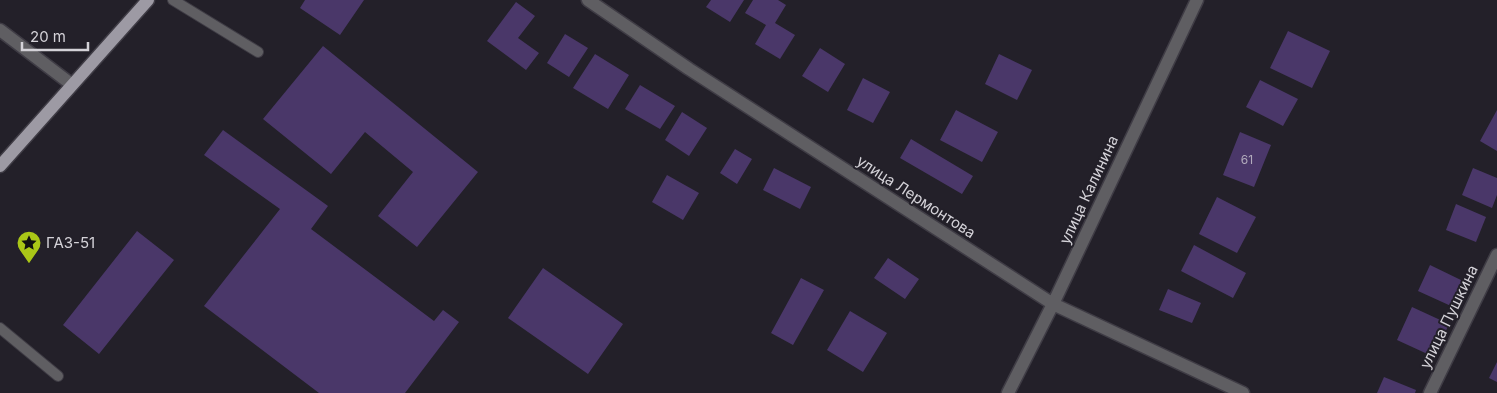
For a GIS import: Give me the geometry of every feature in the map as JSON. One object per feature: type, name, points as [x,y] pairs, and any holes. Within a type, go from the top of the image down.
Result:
[{"type":"main road","points":[[0,166],[71,84],[148,0]]},
{"type":"street","name":"улица Лермонтова","points":[[588,0],[689,69],[1053,304],[1243,393]]},
{"type":"street","name":"улица Калинина","points":[[1008,393],[1053,304],[1197,0]]},
{"type":"street","points":[[0,30],[71,84]]},
{"type":"street","name":"улица Пушкина","points":[[1430,393],[1497,254]]},
{"type":"lane","points":[[173,0],[258,52]]},
{"type":"lane","points":[[0,328],[58,376]]},
{"type":"building","points":[[305,0],[364,0],[340,35],[300,8]]},
{"type":"building","points":[[711,0],[744,0],[730,22],[706,7]]},
{"type":"building","points":[[753,0],[778,0],[786,5],[775,23],[795,35],[780,59],[755,44],[766,25],[745,13]]},
{"type":"building","points":[[516,2],[535,16],[518,38],[539,53],[526,70],[487,41]]},
{"type":"building","points":[[1288,31],[1330,51],[1312,88],[1270,68]]},
{"type":"building","points":[[565,34],[588,48],[569,77],[547,63]]},
{"type":"building","points":[[323,46],[478,172],[417,247],[378,216],[413,172],[365,132],[331,174],[263,119]]},
{"type":"building","points":[[820,48],[845,64],[828,92],[802,76]]},
{"type":"building","points":[[595,54],[629,75],[608,109],[573,88]]},
{"type":"building","points":[[999,54],[1032,70],[1017,100],[985,84]]},
{"type":"building","points":[[863,78],[890,92],[873,123],[847,110]]},
{"type":"building","points":[[1260,80],[1298,99],[1283,126],[1246,107]]},
{"type":"building","points":[[640,85],[675,106],[660,129],[625,109]]},
{"type":"building","points":[[956,110],[998,132],[982,162],[940,140]]},
{"type":"building","points":[[1497,110],[1497,151],[1480,141]]},
{"type":"building","points":[[682,112],[707,128],[689,156],[665,140]]},
{"type":"building","points":[[223,130],[328,206],[311,229],[434,321],[443,310],[459,322],[405,393],[319,393],[204,306],[280,209],[204,155]]},
{"type":"building","points":[[1240,132],[1271,145],[1254,187],[1223,175]]},
{"type":"building","points":[[911,139],[973,176],[962,194],[900,158]]},
{"type":"building","points":[[735,149],[752,159],[737,184],[720,173]]},
{"type":"building","points":[[774,168],[811,187],[800,209],[763,190]]},
{"type":"building","points":[[1473,168],[1497,178],[1497,195],[1492,208],[1462,195]]},
{"type":"building","points":[[667,175],[699,193],[683,220],[652,202]]},
{"type":"building","points":[[1217,197],[1256,217],[1237,253],[1199,234]]},
{"type":"building","points":[[1456,204],[1486,217],[1476,242],[1446,230]]},
{"type":"building","points":[[137,231],[174,260],[99,354],[63,325]]},
{"type":"building","points":[[1194,245],[1246,273],[1233,298],[1181,271]]},
{"type":"building","points":[[888,258],[919,279],[905,299],[874,278]]},
{"type":"building","points":[[1430,265],[1463,281],[1451,306],[1418,291]]},
{"type":"building","points":[[543,268],[623,324],[588,374],[508,318]]},
{"type":"building","points":[[801,278],[824,290],[793,345],[771,333]]},
{"type":"building","points":[[1168,289],[1201,303],[1192,323],[1159,310]]},
{"type":"building","points":[[1412,307],[1449,324],[1434,357],[1397,340]]},
{"type":"building","points":[[850,311],[887,333],[863,372],[827,350]]},
{"type":"building","points":[[1497,362],[1497,382],[1489,378]]},
{"type":"building","points":[[1384,377],[1416,390],[1415,393],[1377,393]]},
{"type":"place","name":"ГАЗ-51","points":[[29,264]]}]
